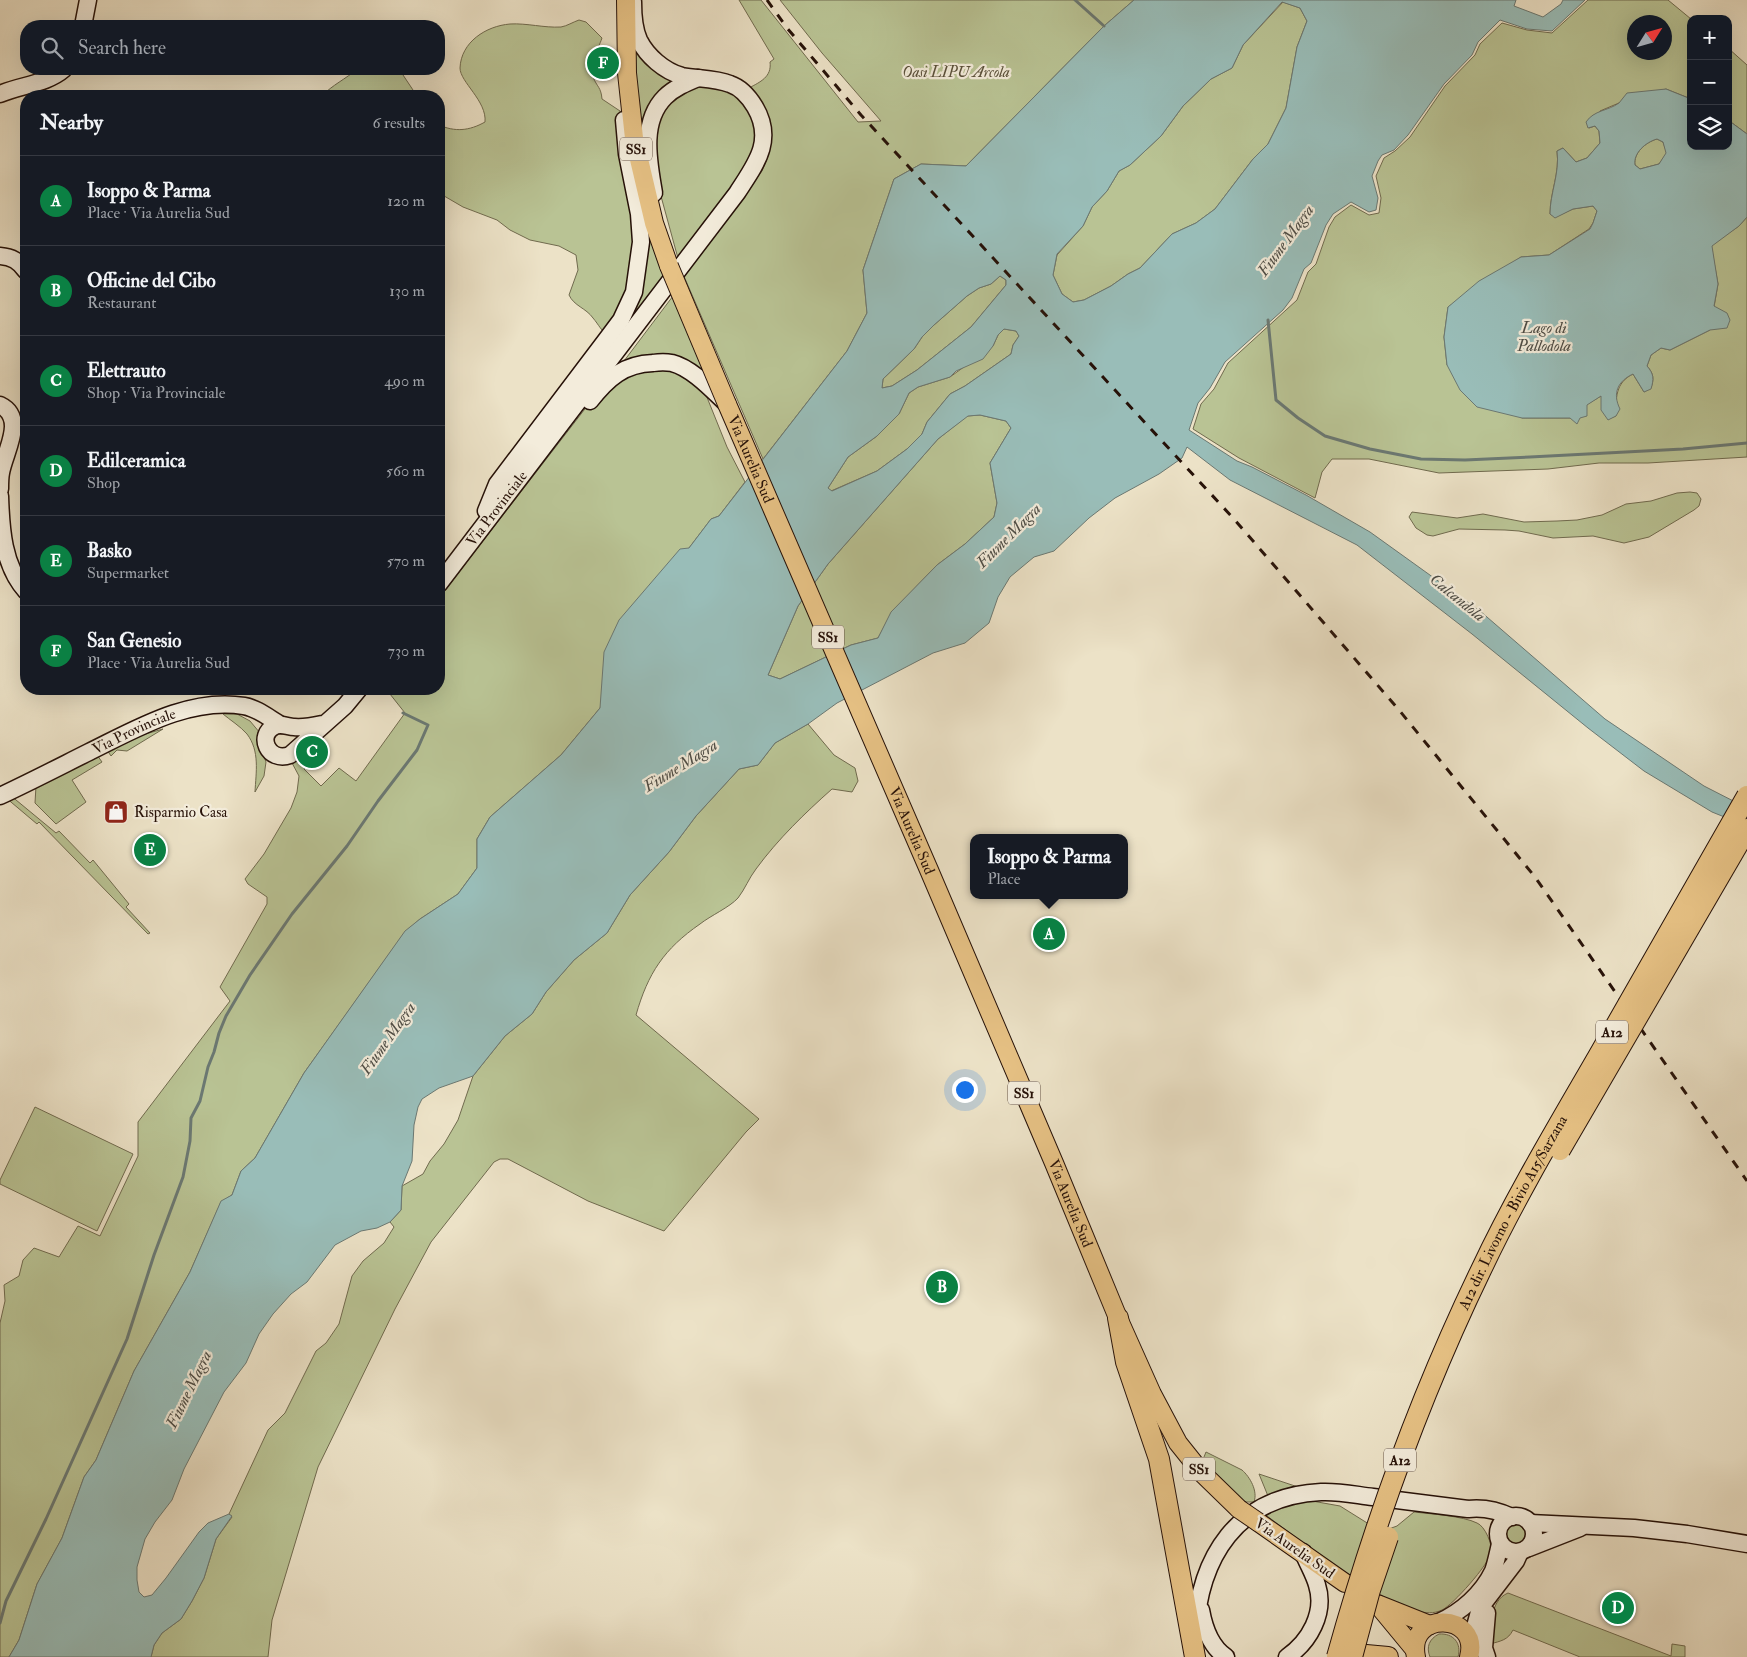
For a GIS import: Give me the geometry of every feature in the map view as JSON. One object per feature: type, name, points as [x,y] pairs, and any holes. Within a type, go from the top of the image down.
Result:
[{"type":"highway","name":"A12 dir. Livorno - Bivio A15/Sarzana","points":[[1337,1657],[1358,1582],[1389,1490],[1433,1376],[1481,1270],[1525,1183],[1747,796]]},
{"type":"highway","name":"A12","points":[[1359,1656],[1370,1590],[1402,1492],[1445,1383],[1494,1274],[1539,1187],[1747,829]]},
{"type":"highway","points":[[1118,1318],[1126,1362],[1159,1459],[1195,1654]]},
{"type":"highway","points":[[1359,1656],[1388,1657]]},
{"type":"main road","points":[[83,20],[88,0]]},
{"type":"main road","name":"Via Aurelia Sud","points":[[626,0],[627,73],[634,138],[654,223],[669,266],[1152,1394],[1178,1443],[1202,1473],[1220,1491],[1239,1509],[1345,1582]]},
{"type":"main road","points":[[478,530],[514,499],[554,439],[731,201],[759,158],[764,143],[763,128],[759,114],[744,92],[722,81],[681,76],[664,68],[654,60],[638,39],[632,0]]},
{"type":"main road","points":[[478,530],[497,484],[621,320],[634,292],[641,242],[640,214],[627,154],[623,115],[627,73]]},
{"type":"main road","points":[[0,94],[55,75]]},
{"type":"main road","points":[[654,223],[656,206],[649,151],[650,122],[655,109],[665,97],[680,86],[698,78]]},
{"type":"main road","points":[[0,256],[10,257],[20,264]]},
{"type":"main road","points":[[554,439],[598,391],[618,372],[631,365],[641,363],[672,363],[700,379],[727,404]]},
{"type":"main road","points":[[0,405],[10,413],[13,425],[11,439],[1,472],[0,489]]},
{"type":"main road","points":[[0,496],[1,522],[12,572],[20,583]]},
{"type":"main road","name":"Via Provinciale","points":[[445,576],[478,530]]},
{"type":"main road","points":[[322,724],[306,727],[274,727],[267,734],[266,744],[275,756],[285,757],[290,755],[354,695]]},
{"type":"main road","name":"Via Provinciale","points":[[0,796],[129,732],[172,714],[195,707],[219,704],[230,705]]},
{"type":"main road","points":[[230,705],[255,709],[293,729],[298,739],[296,749]]},
{"type":"main road","points":[[230,705],[250,716],[267,734]]},
{"type":"main road","points":[[1195,1654],[1196,1620],[1206,1576],[1226,1538],[1237,1524],[1268,1503],[1295,1495],[1322,1492],[1468,1509],[1480,1508],[1499,1511],[1512,1517],[1522,1517],[1530,1523],[1534,1538],[1480,1608],[1470,1653]]},
{"type":"main road","points":[[1468,1509],[1483,1517],[1509,1551],[1524,1550],[1584,1526]]},
{"type":"main road","points":[[1415,1653],[1418,1636],[1423,1629],[1452,1616],[1478,1595],[1493,1570],[1503,1522],[1512,1517]]},
{"type":"main road","points":[[1530,1523],[1634,1528],[1688,1534],[1747,1544]]},
{"type":"main road","points":[[1287,1657],[1297,1650],[1308,1636],[1315,1623],[1319,1608],[1317,1584],[1302,1552]]},
{"type":"main road","points":[[1487,1657],[1484,1648],[1490,1596]]},
{"type":"main road","points":[[1199,1603],[1209,1637],[1226,1657]]},
{"type":"main road","points":[[1415,1653],[1377,1604],[1434,1623],[1448,1622],[1456,1625],[1468,1637],[1470,1653]]},
{"type":"green space","name":"Oasi LIPU Arcola","points":[[739,0],[761,0],[858,122],[881,121],[822,53],[780,0],[1134,0],[1104,26],[966,166],[921,164],[894,179],[863,270],[867,313],[847,351],[763,459],[683,274],[762,171],[767,159],[770,141],[749,88],[767,75],[770,62],[774,59]]},
{"type":"green space","points":[[1588,0],[1668,0],[1687,16],[1687,97],[1666,89],[1619,103],[1600,111],[1589,128],[1595,126],[1599,131],[1600,143],[1587,158],[1576,162],[1563,148],[1557,151],[1558,159],[1550,214],[1555,217],[1573,209],[1593,206],[1597,211],[1593,223],[1589,229],[1549,255],[1521,257],[1448,307],[1444,337],[1447,365],[1522,418],[1579,418],[1586,405],[1601,396],[1608,419],[1616,416],[1618,392],[1620,386],[1627,378],[1633,374],[1644,392],[1651,388],[1653,377],[1647,366],[1651,355],[1661,348],[1670,350],[1710,330],[1718,284],[1711,245],[1739,226],[1747,217],[1747,457],[1648,463],[1599,463],[1548,469],[1439,473],[1369,459],[1332,459],[1322,472],[1315,498],[1239,458],[1193,429],[1201,404],[1214,389],[1228,363],[1297,300],[1308,272],[1316,264],[1329,227],[1335,217],[1351,205],[1369,215],[1379,213],[1381,198],[1376,176],[1384,158],[1410,137],[1445,86],[1475,55],[1480,44],[1502,23],[1527,30],[1552,33]]},
{"type":"green space","points":[[1283,2],[1300,8],[1307,21],[1297,47],[1286,108],[1268,144],[1253,159],[1215,209],[1196,223],[1172,234],[1140,268],[1084,300],[1073,302],[1062,294],[1053,275],[1057,255],[1083,226],[1092,207],[1107,191],[1119,171],[1130,165],[1161,136],[1183,106],[1211,79],[1232,68],[1243,45]]},
{"type":"green space","points":[[579,20],[586,22],[602,38],[594,57],[593,77],[600,89],[602,99],[623,113],[639,263],[609,336],[569,295],[578,270],[576,255],[559,246],[530,240],[510,230],[497,220],[463,207],[445,196],[445,127],[462,130],[485,122],[482,107],[461,73],[461,59],[465,50],[476,37],[501,25],[566,26]]},
{"type":"green space","points":[[632,45],[675,78],[666,86],[643,126],[639,125]]},
{"type":"green space","points":[[1732,52],[1747,65],[1747,134],[1732,123]]},
{"type":"green space","points":[[403,75],[413,90],[329,90],[348,76]]},
{"type":"green space","points":[[696,84],[731,91],[745,104],[757,132],[754,159],[679,262],[653,167],[651,135],[670,98]]},
{"type":"green space","points":[[1657,139],[1663,142],[1667,153],[1659,164],[1640,169],[1635,165],[1638,152],[1645,145]]},
{"type":"green space","points":[[651,235],[665,278],[632,315],[648,236]]},
{"type":"green space","points":[[1000,276],[1006,280],[1006,285],[971,327],[917,370],[892,386],[882,388],[883,379],[914,349],[922,337],[934,325],[967,296],[979,288],[991,284]]},
{"type":"green space","points":[[676,292],[708,374],[689,362],[668,356],[646,355],[624,361]]},
{"type":"green space","points":[[1004,329],[1016,331],[1019,336],[1013,345],[1011,354],[965,386],[950,394],[927,422],[922,434],[907,449],[877,471],[831,491],[828,488],[848,457],[877,436],[899,414],[909,393],[918,387],[950,377],[993,346],[998,335]]},
{"type":"green space","points":[[672,364],[700,380],[727,447],[745,482],[719,516],[711,519],[689,548],[600,708],[561,755],[490,817],[477,839],[477,868],[458,894],[420,919],[405,932],[304,1073],[255,1158],[241,1171],[232,1195],[221,1202],[190,1272],[134,1371],[96,1460],[84,1477],[62,1538],[37,1584],[19,1640],[9,1657],[0,1657],[0,1323],[5,1301],[4,1285],[19,1276],[23,1260],[34,1248],[59,1257],[78,1226],[100,1236],[138,1156],[138,1122],[230,1001],[220,987],[267,904],[267,897],[248,884],[245,879],[264,854],[291,808],[297,792],[299,776],[291,761],[296,753],[308,764],[304,769],[321,786],[339,768],[356,781],[405,713],[391,695],[445,695],[445,590],[598,392],[619,373]]},
{"type":"green space","points":[[980,415],[1006,421],[1011,428],[990,463],[997,503],[994,517],[965,544],[937,565],[892,612],[878,638],[851,645],[780,679],[768,675],[798,606],[828,564],[938,439],[967,416]]},
{"type":"green space","points":[[1677,493],[1697,493],[1701,499],[1699,506],[1694,510],[1649,537],[1624,543],[1593,536],[1553,538],[1505,530],[1459,529],[1433,536],[1427,535],[1416,528],[1409,517],[1412,512],[1457,518],[1483,514],[1524,522],[1577,520],[1602,515],[1626,504],[1651,501]]},
{"type":"green space","points":[[223,714],[237,714],[250,721],[260,733],[261,748],[266,762],[264,776],[255,792],[256,755],[254,747],[247,734]]},
{"type":"green space","points":[[808,724],[834,755],[855,768],[858,781],[852,792],[832,789],[773,847],[754,872],[738,898],[687,933],[676,943],[652,974],[636,1015],[759,1119],[746,1132],[664,1231],[588,1201],[508,1159],[500,1159],[494,1162],[431,1242],[395,1309],[318,1467],[272,1620],[268,1657],[151,1657],[154,1645],[162,1633],[181,1619],[204,1578],[216,1539],[232,1517],[229,1514],[268,1430],[285,1413],[316,1351],[326,1343],[339,1324],[352,1276],[363,1261],[384,1243],[394,1227],[390,1222],[401,1210],[402,1186],[423,1174],[430,1161],[444,1144],[458,1120],[473,1076],[505,1036],[532,1014],[546,992],[574,960],[607,933],[630,895],[669,852],[696,816],[739,769],[758,765],[775,743]]},
{"type":"green space","points":[[163,729],[127,751],[117,750],[111,756],[107,750],[128,739]]},
{"type":"green space","points":[[97,755],[102,762],[72,780],[86,802],[56,824],[35,803],[36,786]]},
{"type":"green space","points":[[10,795],[56,833],[59,831],[90,863],[93,860],[129,904],[126,907],[150,933],[148,934],[39,822],[37,824],[5,797]]},
{"type":"green space","points":[[35,1107],[133,1154],[97,1231],[0,1184],[0,1180]]},
{"type":"green space","points":[[1206,1452],[1245,1473],[1254,1489],[1254,1502],[1245,1502],[1215,1473],[1204,1457]]},
{"type":"green space","points":[[1259,1474],[1301,1488],[1268,1496]]},
{"type":"green space","points":[[1312,1501],[1340,1506],[1372,1526],[1386,1530],[1397,1526],[1414,1512],[1471,1521],[1480,1525],[1488,1536],[1491,1553],[1478,1575],[1447,1607],[1433,1613],[1410,1609],[1386,1598],[1342,1570],[1263,1513],[1291,1503]]},
{"type":"green space","points":[[1516,1523],[1524,1526],[1527,1534],[1524,1542],[1516,1545],[1508,1542],[1505,1534],[1508,1526]]},
{"type":"green space","points":[[1508,1593],[1671,1656],[1672,1644],[1685,1646],[1685,1657],[1580,1657],[1513,1630],[1506,1638],[1490,1644],[1494,1608],[1497,1602]]},
{"type":"green space","points":[[1439,1634],[1448,1635],[1455,1640],[1459,1647],[1458,1657],[1430,1657],[1429,1644]]},
{"type":"water","points":[[1134,0],[1516,0],[1514,6],[1543,17],[1561,4],[1563,0],[1585,0],[1552,31],[1527,29],[1500,20],[1478,42],[1472,55],[1444,84],[1408,135],[1394,150],[1382,155],[1378,161],[1372,176],[1378,198],[1376,210],[1369,212],[1351,202],[1333,214],[1326,225],[1311,263],[1304,269],[1292,298],[1283,310],[1225,362],[1210,388],[1198,403],[1189,430],[1237,461],[1306,495],[1370,532],[1480,611],[1605,719],[1704,786],[1747,808],[1747,826],[1712,812],[1644,771],[1357,545],[1230,480],[1187,447],[1182,458],[1159,474],[1115,498],[1089,518],[1054,551],[1034,557],[1010,577],[998,597],[989,623],[965,643],[933,653],[837,703],[808,724],[775,743],[758,765],[739,769],[696,816],[669,852],[630,895],[607,933],[574,960],[546,992],[532,1014],[505,1036],[473,1076],[439,1088],[422,1099],[414,1125],[412,1161],[402,1186],[401,1210],[390,1222],[377,1228],[361,1231],[335,1245],[307,1282],[291,1294],[273,1314],[259,1334],[246,1363],[224,1392],[184,1469],[172,1500],[145,1539],[137,1567],[139,1592],[144,1597],[152,1595],[199,1532],[208,1523],[229,1514],[232,1516],[216,1539],[204,1578],[192,1601],[181,1619],[162,1633],[154,1645],[151,1657],[9,1657],[19,1640],[37,1584],[62,1538],[84,1477],[96,1460],[134,1371],[190,1272],[221,1201],[232,1195],[241,1171],[255,1158],[304,1073],[405,931],[458,894],[477,868],[477,839],[490,817],[561,755],[600,708],[604,652],[619,620],[680,549],[689,548],[711,519],[719,516],[847,351],[867,313],[863,270],[894,179],[921,164],[966,166],[1104,26]],"holes":[[[1282,2],[1300,8],[1307,21],[1297,47],[1286,108],[1268,144],[1253,159],[1215,209],[1196,223],[1172,234],[1140,268],[1084,300],[1073,302],[1062,294],[1053,275],[1057,254],[1083,226],[1092,207],[1107,191],[1119,171],[1130,165],[1161,136],[1183,106],[1211,79],[1232,68],[1243,45]],[[1000,276],[1006,280],[1006,285],[971,327],[917,370],[892,386],[882,388],[883,379],[914,349],[922,337],[934,325],[967,296],[979,288],[991,284]],[[1004,329],[1016,331],[1019,336],[1013,345],[1011,354],[965,386],[950,394],[927,422],[922,434],[907,449],[877,471],[832,491],[828,488],[848,457],[877,436],[899,414],[909,393],[918,387],[950,377],[956,371],[983,359],[993,346],[998,335]],[[980,415],[1006,421],[1011,428],[990,463],[997,503],[994,517],[965,544],[937,565],[891,612],[878,638],[851,645],[780,679],[768,675],[798,606],[828,564],[938,439],[968,416]]]},
{"type":"water","name":"Lago di Pallodola","points":[[1666,89],[1687,97],[1687,150],[1732,150],[1732,123],[1747,134],[1747,217],[1739,226],[1712,246],[1718,284],[1714,306],[1727,313],[1730,320],[1727,328],[1710,330],[1670,350],[1661,348],[1651,355],[1647,366],[1653,377],[1651,389],[1644,392],[1633,374],[1628,377],[1618,388],[1617,398],[1620,409],[1616,416],[1608,420],[1601,410],[1601,396],[1587,405],[1587,416],[1580,418],[1577,424],[1570,418],[1522,418],[1477,407],[1460,390],[1447,365],[1444,337],[1448,307],[1479,281],[1521,257],[1549,255],[1590,229],[1597,211],[1593,206],[1573,209],[1555,218],[1550,214],[1558,159],[1557,151],[1563,148],[1576,162],[1587,158],[1600,143],[1599,131],[1595,126],[1588,128],[1586,122],[1593,115],[1619,103],[1627,93]],"holes":[[[1657,139],[1663,142],[1666,153],[1659,164],[1640,169],[1635,165],[1638,152],[1645,145]]]},
{"type":"waterway","points":[[1075,0],[1104,26]]},
{"type":"waterway","points":[[1268,320],[1276,400],[1325,436],[1370,449],[1421,459],[1465,460],[1683,449],[1747,443]]},
{"type":"waterway","points":[[0,1623],[6,1601],[46,1519],[127,1339],[154,1255],[183,1177],[190,1141],[191,1118],[200,1101],[208,1067],[226,1016],[250,975],[292,914],[347,846],[417,750],[428,725],[403,713]]},
{"type":"railway","points":[[767,0],[787,28],[861,115],[1234,519],[1399,710],[1535,877],[1747,1181]]},
{"type":"place","name":"San Genesio","points":[[603,63]]},
{"type":"place","name":"Elettrauto","points":[[312,752]]},
{"type":"place","name":"Risparmio Casa","points":[[116,812]]},
{"type":"place","name":"Basko","points":[[150,850]]},
{"type":"place","name":"Isoppo & Parma","points":[[1049,934]]},
{"type":"place","name":"Officine del Cibo","points":[[942,1287]]},
{"type":"place","name":"Edilceramica","points":[[1618,1608]]},
{"type":"water label","name":"Fiume Magra","points":[[1285,240]]},
{"type":"water label","name":"Fiume Magra","points":[[1008,535]]},
{"type":"water label","name":"Calcandola","points":[[1458,597]]},
{"type":"water label","name":"Fiume Magra","points":[[680,765]]},
{"type":"water label","name":"Fiume Magra","points":[[387,1038]]},
{"type":"water label","name":"Fiume Magra","points":[[188,1389]]}]
